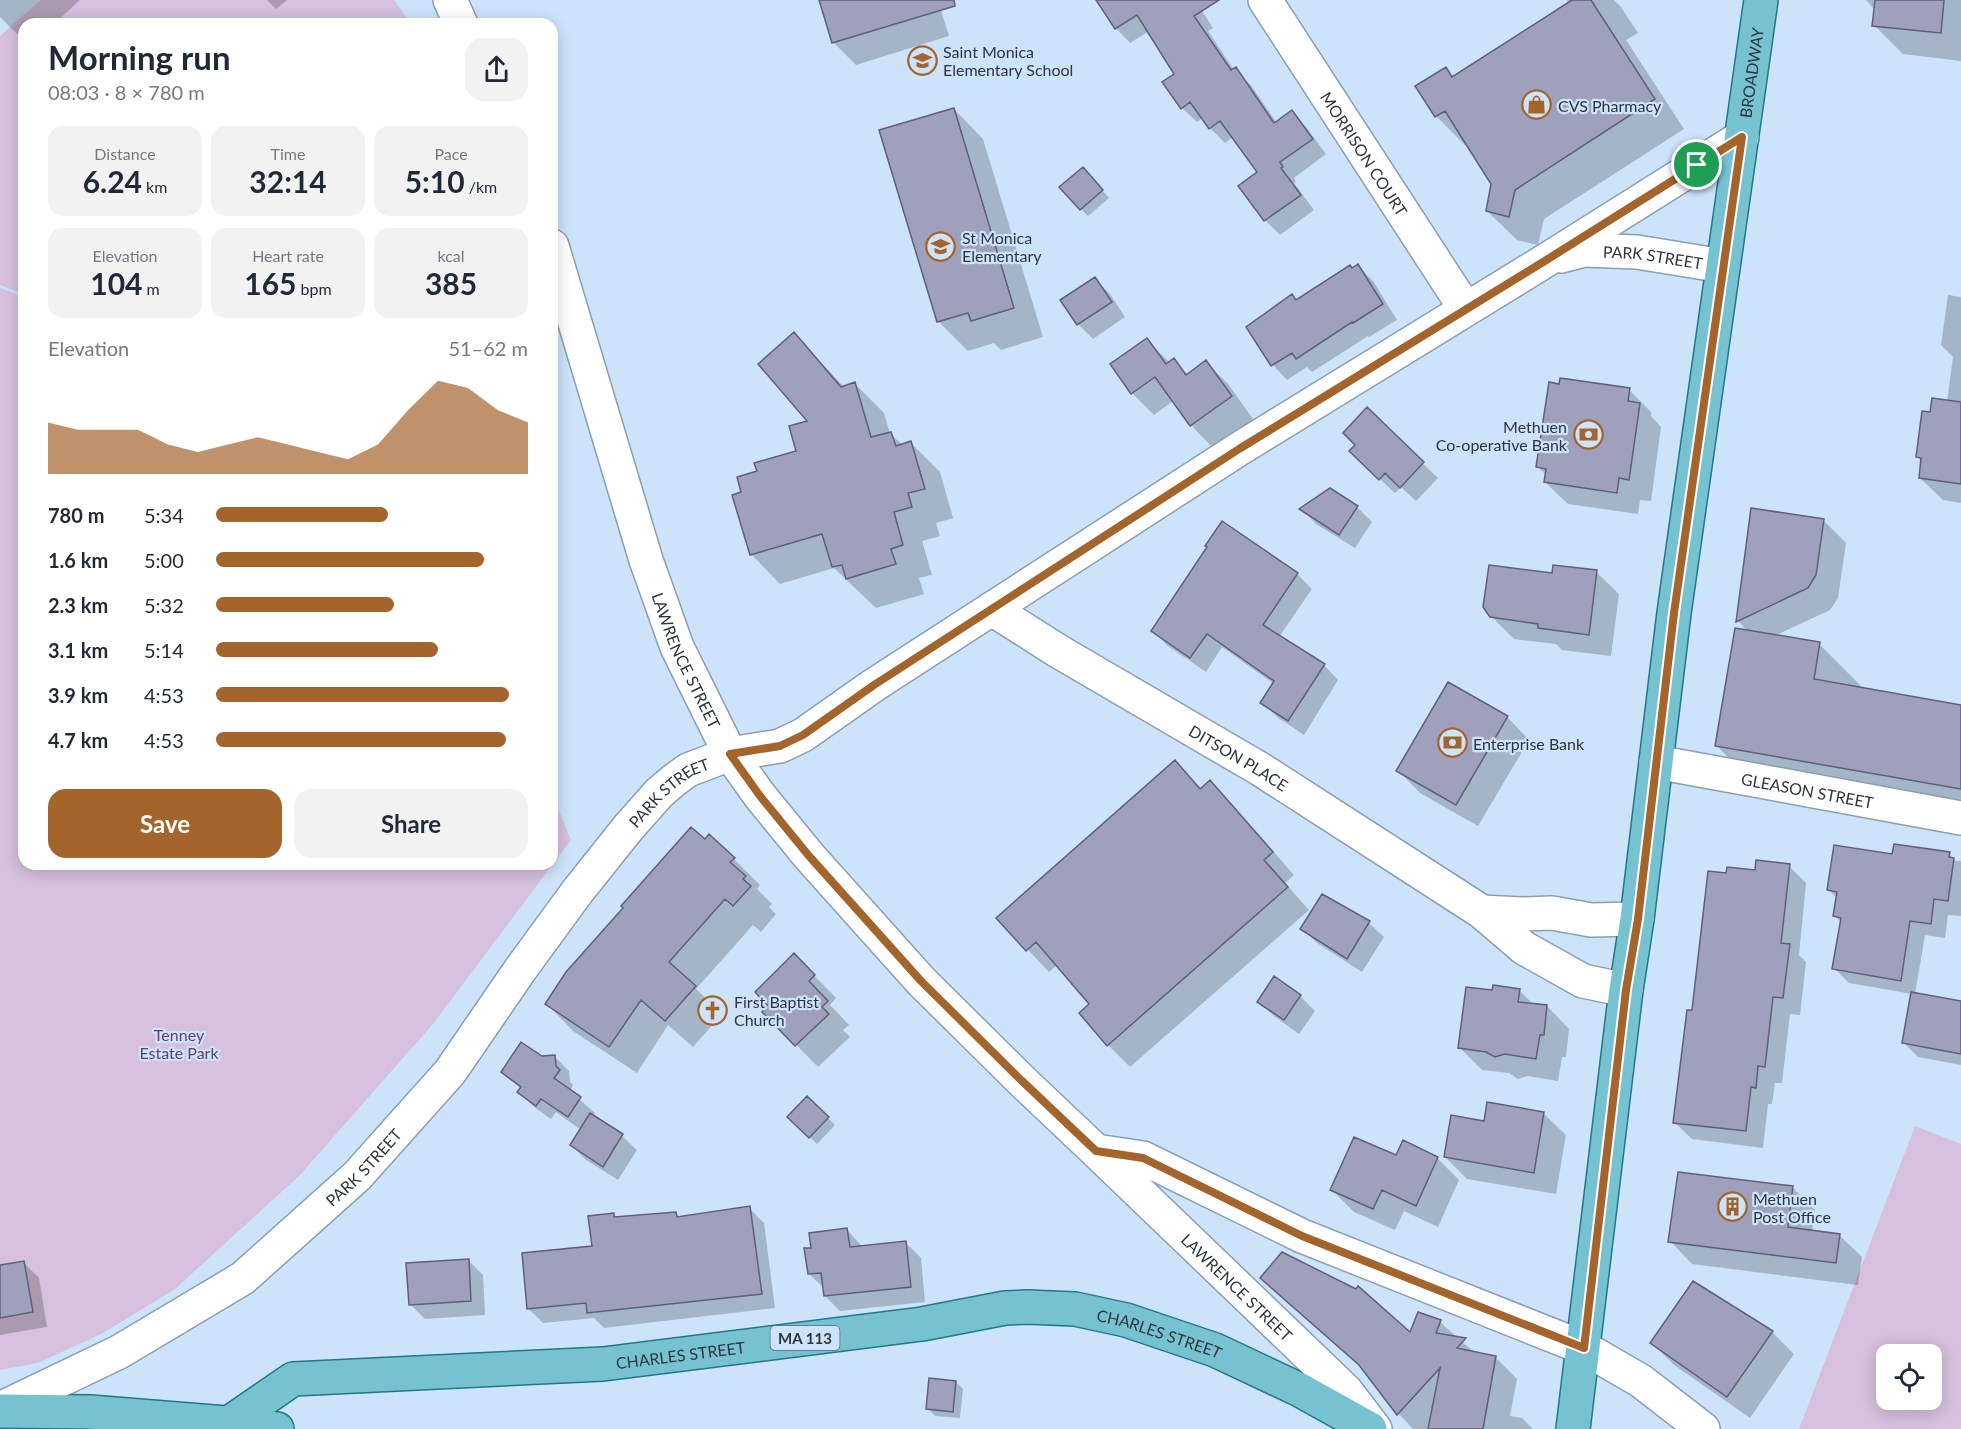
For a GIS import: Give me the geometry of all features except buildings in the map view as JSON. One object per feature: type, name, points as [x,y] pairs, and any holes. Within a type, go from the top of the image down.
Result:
[{"type":"main road","points":[[450,0],[458,18]]},
{"type":"main road","name":"MORRISON COURT","points":[[1265,0],[1465,308]]},
{"type":"main road","name":"BROADWAY","points":[[1574,1429],[1674,613],[1761,0]]},
{"type":"main road","name":"PARK STREET","points":[[0,1410],[120,1352],[243,1278],[357,1176],[450,1072],[520,970],[577,892],[628,828],[659,793],[688,770],[730,754],[780,746],[803,735],[874,685],[1229,455],[1742,137]]},
{"type":"main road","name":"PARK STREET","points":[[1548,259],[1584,250],[1637,252],[1723,266]]},
{"type":"main road","name":"LAWRENCE STREET","points":[[558,266],[646,561],[677,646],[730,754],[760,796],[809,856],[921,981],[1021,1080],[1341,1386],[1375,1429]]},
{"type":"main road","name":"DITSON PLACE","points":[[992,609],[1058,651],[1260,769],[1482,912],[1524,948],[1583,981],[1626,990]]},
{"type":"main road","name":"GLEASON STREET","points":[[1656,762],[1961,818]]},
{"type":"main road","points":[[1482,912],[1552,914],[1591,920],[1638,919]]},
{"type":"main road","points":[[1096,1151],[1143,1158],[1302,1236],[1584,1348],[1641,1381],[1703,1429]]},
{"type":"main road","name":"CHARLES STREET","points":[[229,1424],[293,1379],[603,1364],[922,1324],[1005,1308],[1027,1307],[1075,1309],[1126,1320],[1215,1350],[1300,1390],[1370,1429]]},
{"type":"main road","points":[[0,1410],[90,1412],[277,1429]]},
{"type":"green space","points":[[41,0],[394,0],[407,18],[20,18]]},
{"type":"green space","points":[[18,20],[18,292],[0,285],[0,36]]},
{"type":"green space","name":"Tenney Estate Park","points":[[0,288],[18,295],[18,870],[548,870],[433,1024],[300,1175],[175,1289],[103,1333],[38,1363],[0,1370]]},
{"type":"green space","name":"Tenney Estate Park","points":[[558,809],[571,840],[558,857]]},
{"type":"green space","points":[[1915,1126],[1961,1144],[1961,1429],[1799,1429]]},
{"type":"place","name":"Saint Monica Elementary School","points":[[922,60]]},
{"type":"place","name":"CVS Pharmacy","points":[[1537,105]]},
{"type":"place","name":"St Monica Elementary","points":[[941,246]]},
{"type":"place","name":"Methuen Co-operative Bank","points":[[1588,435]]},
{"type":"place","name":"Enterprise Bank","points":[[1452,743]]},
{"type":"place","name":"First Baptist Church","points":[[713,1010]]},
{"type":"place","name":"Methuen Post Office","points":[[1732,1207]]},
{"type":"route","points":[[1742,137],[1674,613],[1638,919],[1626,990],[1584,1348],[1302,1236],[1143,1158],[1096,1151],[921,981],[809,856],[760,796],[730,754],[780,746],[803,735],[874,685],[1239,449],[1697,165],[1742,137]]}]
